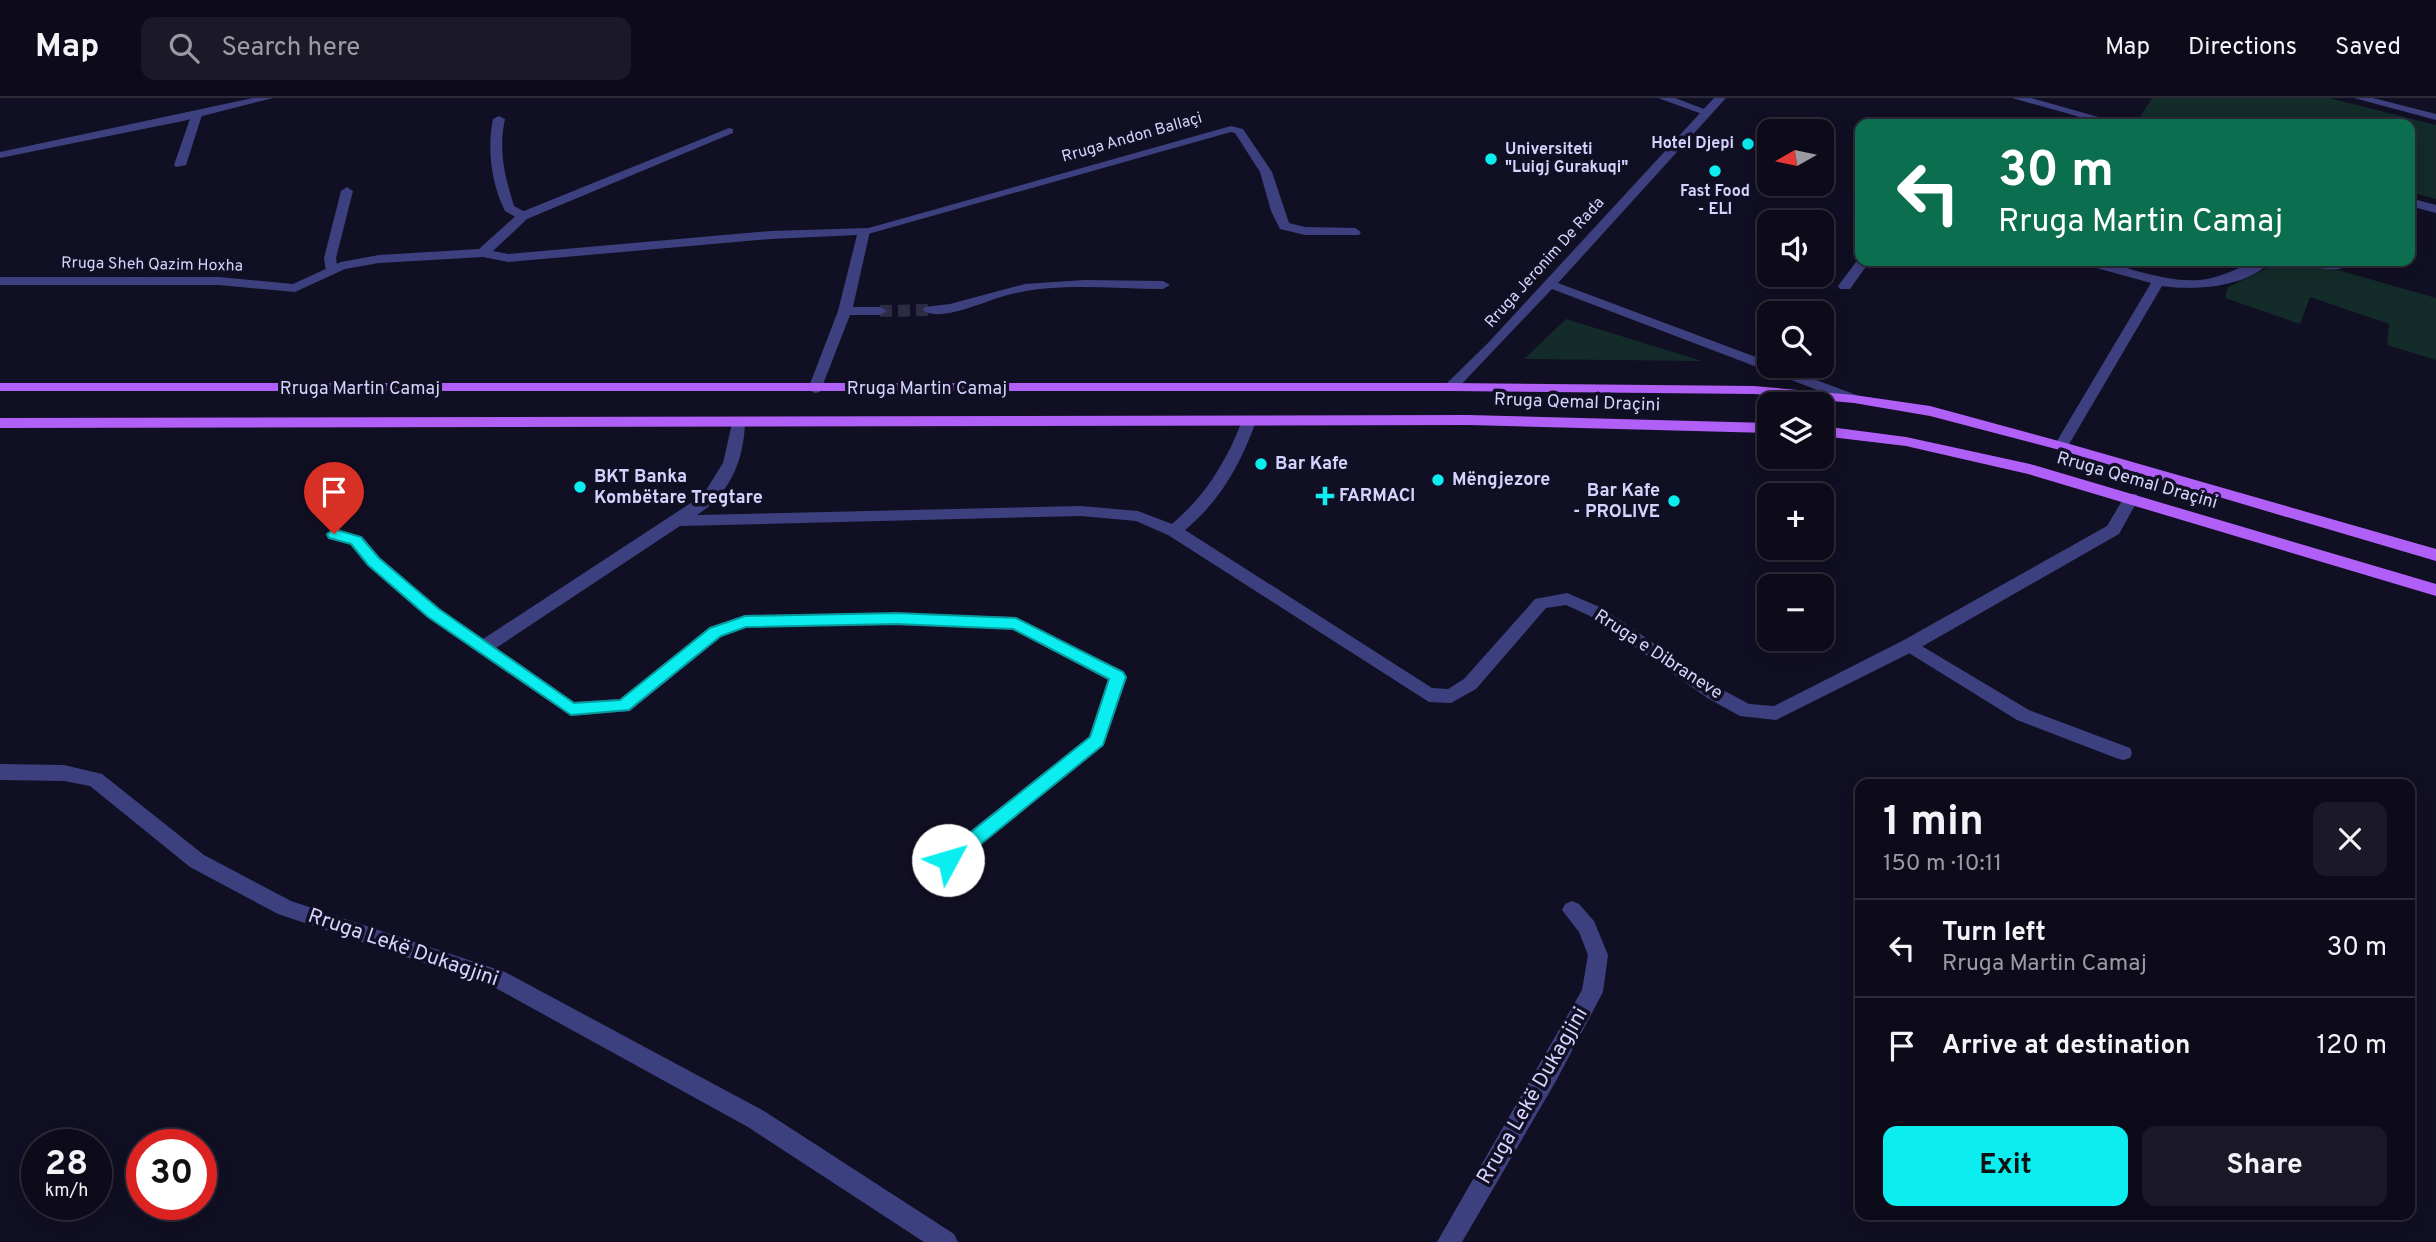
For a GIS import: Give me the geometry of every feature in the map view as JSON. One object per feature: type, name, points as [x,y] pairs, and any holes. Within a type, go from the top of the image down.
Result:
[{"type":"main road","name":"Rruga Martin Camaj","points":[[0,387],[815,390],[1451,387],[1726,389],[1854,398]]},
{"type":"main road","name":"Rruga Qemal Draçini","points":[[1854,398],[1930,411],[2061,446],[2436,555]]},
{"type":"main road","name":"Rruga Qemal Draçini","points":[[1468,420],[1757,428]]},
{"type":"main road","name":"Rruga Martin Camaj","points":[[0,423],[1468,420]]},
{"type":"main road","name":"Rruga Qemal Draçini","points":[[1834,431],[1870,434],[1948,449],[2131,498],[2436,590]]},
{"type":"street","points":[[0,155],[267,98]]},
{"type":"street","points":[[1664,98],[1706,112]]},
{"type":"street","name":"Rruga Jeronim De Rada","points":[[1451,387],[1550,284],[1720,98]]},
{"type":"street","points":[[2018,98],[2098,119]]},
{"type":"street","points":[[2360,98],[2436,117]]},
{"type":"street","points":[[180,165],[196,115]]},
{"type":"street","points":[[499,119],[494,148],[501,180],[509,208],[523,216]]},
{"type":"street","name":"Rruga Andon Ballaçi","points":[[483,253],[508,258],[771,235],[864,231],[1231,129],[1239,131],[1266,172],[1284,226],[1305,231],[1355,232]]},
{"type":"street","points":[[483,253],[523,216],[729,131]]},
{"type":"street","points":[[332,271],[330,258],[347,191]]},
{"type":"street","points":[[2415,203],[2436,209]]},
{"type":"street","points":[[815,390],[845,311],[864,231]]},
{"type":"street","name":"Rruga Sheh Qazim Hoxha","points":[[0,281],[219,281],[295,288],[356,262],[483,253]]},
{"type":"street","points":[[1845,286],[1860,266]]},
{"type":"street","points":[[2104,266],[2158,282],[2187,286],[2215,284],[2255,266]]},
{"type":"street","name":"Rruga Qemal Draçini","points":[[2061,446],[2158,282]]},
{"type":"street","name":"Rruga Qemal Draçini","points":[[1550,284],[1854,398]]},
{"type":"street","points":[[930,310],[952,310],[1008,291],[1030,288],[1163,285]]},
{"type":"street","points":[[845,311],[880,311]]},
{"type":"street","points":[[677,521],[1081,510],[1138,516],[1174,531],[1201,509],[1225,477],[1249,421]]},
{"type":"street","points":[[483,649],[709,498],[726,474],[737,443],[738,422]]},
{"type":"street","name":"Rruga e Dibraneve","points":[[1174,531],[1429,695],[1451,696],[1470,684],[1541,603],[1567,599],[1596,612],[1715,694],[1745,711],[1776,713],[1910,645],[2113,530],[2131,498]]},
{"type":"street","points":[[334,534],[356,540],[373,562],[433,613],[571,709],[624,706],[716,632],[745,621],[896,619],[1016,623],[1118,677],[1097,741],[948,860]]},
{"type":"street","points":[[1910,645],[2023,715],[2123,753]]},
{"type":"street","name":"Rruga Lekë Dukagjini","points":[[0,772],[64,773],[95,779],[197,861],[285,908],[498,979],[756,1119],[946,1242]]},
{"type":"street","name":"Rruga Lekë Dukagjini","points":[[1449,1242],[1548,1074],[1592,992],[1598,955],[1587,927],[1572,910]]},
{"type":"green space","points":[[2152,98],[2329,98],[2412,119],[2139,119]]},
{"type":"green space","points":[[2415,120],[2436,125],[2436,199],[2415,193]]},
{"type":"green space","points":[[2272,266],[2309,266],[2338,270],[2436,298],[2436,360],[2387,345],[2389,324],[2310,297],[2300,324],[2225,298],[2228,287]]},
{"type":"green space","points":[[1566,319],[1702,361],[1524,359]]},
{"type":"tunnel","points":[[880,311],[930,310]]},
{"type":"place","name":"Hotel Djepi","points":[[1748,144]]},
{"type":"place","name":"Universiteti \"Luigj Gurakuqi\"","points":[[1491,159]]},
{"type":"place","name":"Fast Food - ELI","points":[[1715,171]]},
{"type":"place","name":"Bar Kafe","points":[[1261,464]]},
{"type":"place","name":"Mëngjezore","points":[[1438,480]]},
{"type":"place","name":"BKT Banka Kombëtare Tregtare","points":[[580,487]]},
{"type":"place","name":"FARMACI","points":[[1325,496]]},
{"type":"place","name":"Bar Kafe - PROLIVE","points":[[1674,501]]},
{"type":"route","points":[[334,534],[356,540],[373,562],[433,613],[571,709],[624,706],[716,632],[745,621],[896,619],[1016,623],[1118,677],[1097,741],[948,860]]}]
